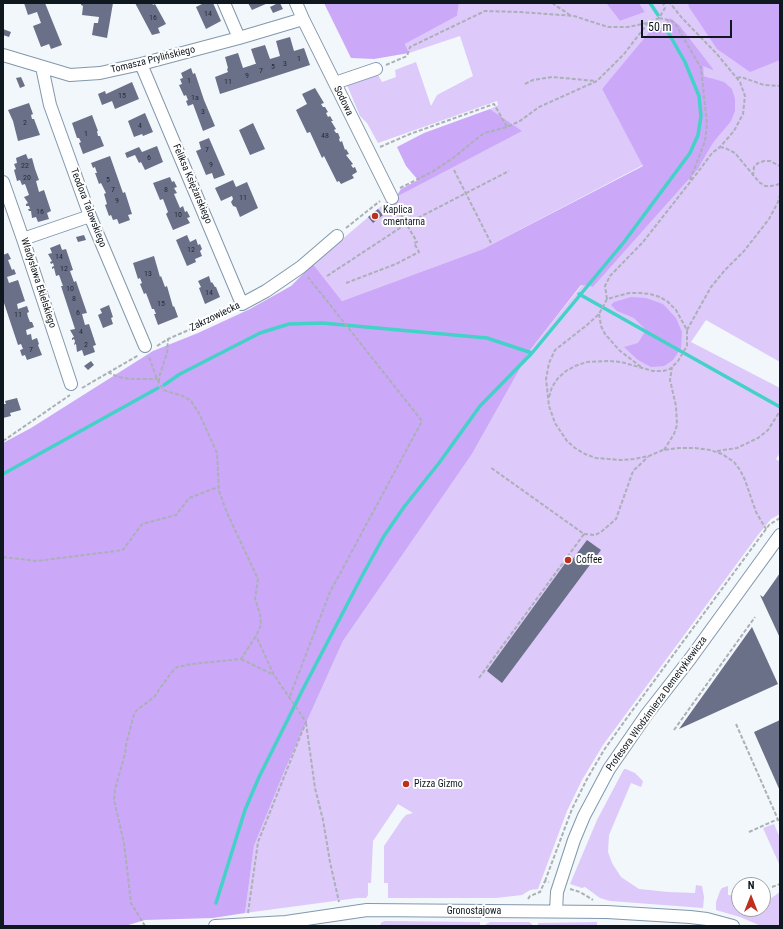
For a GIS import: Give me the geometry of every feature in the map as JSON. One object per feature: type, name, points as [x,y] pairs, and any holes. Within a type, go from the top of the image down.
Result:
[{"type":"street","points":[[224,3],[239,38]]},
{"type":"street","name":"Sodowa","points":[[296,3],[390,196]]},
{"type":"street","name":"Tomasza Prylińskiego","points":[[3,55],[70,75],[100,73],[142,64],[303,19]]},
{"type":"street","name":"Feliksa Księżarskiego","points":[[142,64],[242,304]]},
{"type":"street","name":"Teodora Talowskiego","points":[[42,67],[50,105],[90,216],[147,349]]},
{"type":"street","points":[[335,83],[376,69]]},
{"type":"street","name":"Władysława Ekielskiego","points":[[3,182],[76,388]]},
{"type":"street","points":[[23,239],[90,216]]},
{"type":"street","name":"Zakrzowiecka","points":[[242,304],[266,291],[301,267],[337,236]]},
{"type":"street","name":"Profesora Włodzimierza Demetrykiewicza","points":[[556,911],[557,892],[574,840],[584,816],[609,768],[647,714],[690,659],[780,535]]},
{"type":"street","name":"Gronostajowa","points":[[215,926],[286,922],[367,910],[607,912],[690,917],[707,919],[733,926]]},
{"type":"path","points":[[552,3],[570,15]]},
{"type":"path","points":[[376,69],[407,56],[410,47],[485,12],[520,12],[570,15],[608,27],[628,27],[648,23],[659,18],[665,8],[663,3]]},
{"type":"path","points":[[670,3],[737,78],[744,91],[745,102],[743,114],[734,131],[720,147],[712,153],[643,242],[610,276],[605,286],[607,299],[599,314],[560,345],[551,356],[548,363],[546,379],[548,397],[552,415],[560,433],[567,441],[585,454],[596,458],[621,460],[649,456],[663,450],[695,448],[716,452],[734,462],[740,470],[756,512],[766,529],[772,522],[780,518]]},
{"type":"path","points":[[659,18],[672,21],[676,25],[700,68],[707,124],[706,141],[690,181]]},
{"type":"path","points":[[337,236],[390,196],[453,158],[484,133],[507,127],[520,121],[539,107],[597,81],[624,54],[648,23]]},
{"type":"path","points":[[525,84],[533,80],[552,77],[597,81]]},
{"type":"path","points":[[737,78],[741,77],[764,85],[780,86]]},
{"type":"path","points":[[368,152],[410,134],[494,104],[507,127]]},
{"type":"path","points":[[720,147],[725,148],[735,154],[744,162],[753,177],[765,186],[780,184]]},
{"type":"path","points":[[753,177],[754,167],[758,163],[770,161],[780,166]]},
{"type":"path","points":[[454,170],[491,243]]},
{"type":"path","points":[[326,276],[406,224],[509,171]]},
{"type":"path","points":[[687,330],[712,287],[725,270],[744,251],[769,219],[780,195]]},
{"type":"path","points":[[346,283],[396,264],[419,252],[414,243],[417,242],[390,196]]},
{"type":"path","points":[[290,696],[330,592],[422,421],[301,267]]},
{"type":"path","points":[[548,397],[558,378],[566,371],[581,364],[609,361],[620,362],[642,369],[663,371],[670,368],[678,361],[687,346],[687,330],[676,310],[668,302],[660,297],[640,293],[629,293],[607,299]]},
{"type":"path","name":"Zakrzowiecka","points":[[3,441],[76,388],[108,372],[147,349],[214,319],[242,304]]},
{"type":"path","points":[[599,314],[601,326],[611,342],[642,369]]},
{"type":"path","points":[[168,339],[167,354],[159,377],[159,382],[162,390],[183,396],[191,401],[199,412],[217,453],[218,487],[227,513],[258,579],[255,598],[260,614],[261,625],[256,636],[241,659]]},
{"type":"path","points":[[147,349],[159,382]]},
{"type":"path","points":[[663,450],[674,434],[677,425],[676,406],[670,380],[672,366]]},
{"type":"path","points":[[108,372],[118,377],[130,379],[157,380]]},
{"type":"path","points":[[716,452],[737,448],[758,438],[768,430],[780,412]]},
{"type":"path","points":[[490,467],[584,534],[595,535],[616,519],[633,471],[649,456]]},
{"type":"path","points":[[3,557],[37,561],[123,550],[142,524],[176,515],[189,498],[218,487]]},
{"type":"path","points":[[479,678],[584,534]]},
{"type":"path","points":[[674,730],[755,617]]},
{"type":"path","points":[[256,636],[274,675],[290,696],[300,715],[306,722],[315,788],[323,820],[340,914]]},
{"type":"path","points":[[145,926],[131,904],[124,843],[114,800],[114,789],[125,754],[134,714],[154,697],[177,667],[241,659],[274,675]]},
{"type":"path","points":[[246,924],[258,842],[306,722]]},
{"type":"path","points":[[736,724],[780,824]]},
{"type":"path","points":[[749,832],[778,820]]},
{"type":"path","points":[[772,887],[780,884]]},
{"type":"shaded area","points":[[324,3],[459,3],[457,16],[405,44],[409,53],[374,59],[351,58]]},
{"type":"shaded area","points":[[459,3],[606,3],[620,21],[645,12],[639,3],[780,3],[780,362],[706,320],[691,342],[780,388],[780,453],[776,459],[780,462],[780,514],[771,519],[758,535],[603,745],[582,780],[567,811],[538,889],[530,890],[522,895],[496,898],[388,898],[388,883],[384,883],[384,846],[403,818],[406,815],[413,813],[398,804],[373,841],[371,883],[368,883],[368,895],[366,898],[245,913],[254,846],[284,772],[343,641],[472,454],[531,349],[582,285],[593,287],[690,178],[722,132],[721,96],[711,78],[704,76],[703,65],[670,18],[602,89],[643,165],[483,249],[342,301],[313,264],[386,202],[521,131],[490,109],[498,105],[497,101],[378,143],[367,123],[360,116],[347,85],[378,75],[382,82],[396,77],[395,70],[416,62],[431,106],[437,95],[473,76],[460,36],[409,53],[405,44],[457,16]]},
{"type":"shaded area","points":[[606,3],[639,3],[645,12],[620,21]]},
{"type":"shaded area","points":[[688,3],[780,3],[780,60],[750,72],[717,49],[689,7]]},
{"type":"shaded area","points":[[670,18],[679,25],[713,69],[703,66],[704,76],[724,82],[732,89],[735,99],[735,111],[731,121],[713,143],[698,169],[593,287],[581,285],[531,349],[472,454],[343,641],[284,772],[254,846],[245,913],[213,918],[145,920],[125,926],[3,926],[3,443],[31,428],[153,351],[198,333],[250,309],[291,286],[313,264],[342,301],[483,249],[643,166],[602,89],[652,29],[662,27]]},
{"type":"shaded area","points":[[490,109],[522,131],[396,197],[401,189],[418,180],[406,166],[397,147],[424,133]]},
{"type":"shaded area","points":[[631,297],[646,298],[663,304],[676,318],[682,332],[681,348],[673,360],[664,366],[651,367],[638,360],[624,347],[638,343],[646,330],[634,318],[617,311],[611,305],[614,302]]},
{"type":"shaded area","points":[[624,769],[635,773],[643,782],[641,787],[631,783],[609,835],[608,852],[612,863],[621,877],[639,889],[695,893],[696,885],[702,886],[704,897],[703,908],[610,901],[600,898],[585,887],[582,888],[570,884],[597,820]]},
{"type":"shaded area","points":[[774,824],[780,838],[780,866],[763,828]]},
{"type":"shaded area","points":[[728,886],[728,895],[731,895],[731,914],[716,910],[716,902],[722,888]]},
{"type":"shaded area","points":[[780,892],[780,926],[761,926],[740,917],[771,917],[771,898]]},
{"type":"shaded area","points":[[385,921],[480,922],[480,926],[379,926]]},
{"type":"shaded area","points":[[490,922],[529,922],[532,926],[486,926],[486,924]]},
{"type":"shaded area","points":[[597,922],[597,926],[538,926],[538,923]]},
{"type":"building","points":[[24,3],[45,3],[62,45],[51,49],[49,44],[41,47],[33,26],[41,23],[37,12],[28,15]]},
{"type":"building","points":[[81,3],[113,3],[107,38],[92,35],[94,23],[98,23],[99,17],[82,15],[83,6]]},
{"type":"building","points":[[135,3],[155,4],[166,24],[158,28],[160,33],[152,35]]},
{"type":"building","points":[[204,3],[213,3],[221,21],[206,29],[196,7]]},
{"type":"building","points":[[248,3],[268,3],[252,10]]},
{"type":"building","points":[[280,3],[283,9],[273,13],[270,7]]},
{"type":"building","points":[[3,29],[11,32],[9,37],[3,35]]},
{"type":"building","points":[[290,37],[294,51],[304,48],[310,65],[220,94],[215,77],[228,72],[225,57],[238,53],[243,68],[256,64],[251,49],[265,45],[270,59],[280,56],[276,41]]},
{"type":"building","points":[[191,68],[193,74],[195,73],[215,126],[203,131],[193,104],[188,106],[186,95],[184,96],[179,85],[182,84],[180,79],[183,78],[181,73]]},
{"type":"building","points":[[21,77],[25,86],[20,88],[16,78]]},
{"type":"building","points":[[132,82],[139,99],[115,109],[112,101],[102,105],[98,94],[105,91],[106,94]]},
{"type":"building","points":[[315,88],[324,103],[321,104],[328,112],[326,113],[328,117],[330,116],[333,121],[331,121],[336,129],[334,130],[338,133],[340,142],[342,141],[345,150],[346,149],[349,154],[346,155],[353,164],[351,165],[353,168],[355,167],[357,172],[352,175],[354,178],[341,184],[339,181],[337,182],[324,156],[322,158],[310,132],[307,133],[296,110],[307,104],[302,94]]},
{"type":"building","points":[[29,103],[33,114],[31,115],[32,119],[34,119],[40,135],[18,141],[13,121],[8,110]]},
{"type":"building","points":[[145,113],[153,132],[143,136],[142,134],[134,137],[128,121]]},
{"type":"building","points":[[92,115],[98,131],[98,136],[100,136],[104,146],[83,154],[79,143],[81,142],[79,138],[77,138],[72,123]]},
{"type":"building","points":[[253,123],[265,149],[250,155],[239,130]]},
{"type":"building","points":[[209,138],[225,175],[214,179],[212,173],[206,175],[196,151],[201,149],[199,142]]},
{"type":"building","points":[[157,146],[163,162],[145,170],[135,155],[127,158],[125,153],[139,147],[142,152]]},
{"type":"building","points":[[26,154],[28,159],[32,158],[39,180],[36,181],[39,192],[44,190],[51,211],[47,213],[49,219],[38,222],[36,217],[32,218],[31,211],[28,209],[30,209],[29,206],[26,206],[28,203],[24,197],[29,195],[25,184],[22,185],[20,180],[17,181],[14,170],[16,169],[14,164],[17,163],[16,158]]},
{"type":"building","points":[[110,156],[123,193],[125,192],[132,214],[128,215],[130,220],[119,224],[117,219],[113,220],[111,215],[109,216],[105,205],[107,204],[104,194],[106,193],[101,183],[99,184],[95,173],[97,173],[95,167],[93,168],[91,163]]},
{"type":"building","points":[[170,177],[172,182],[174,181],[177,187],[174,188],[177,193],[174,194],[180,208],[183,206],[185,212],[187,211],[190,217],[187,218],[190,223],[173,230],[166,214],[168,212],[163,199],[160,200],[153,183]]},
{"type":"building","points":[[233,180],[236,187],[247,182],[258,208],[240,217],[236,207],[233,206],[231,202],[233,199],[232,196],[221,201],[215,188]]},
{"type":"building","name":"Kaplica cmentarna","points":[[378,209],[383,215],[373,223],[368,217]]},
{"type":"building","points":[[84,235],[86,240],[78,242],[76,237]]},
{"type":"building","points":[[187,235],[190,242],[196,239],[198,245],[200,244],[202,256],[195,259],[196,262],[187,266],[176,240]]},
{"type":"building","points":[[60,244],[62,250],[66,249],[73,270],[70,271],[74,282],[76,281],[87,313],[82,314],[85,325],[89,324],[96,345],[93,346],[95,352],[84,356],[82,350],[77,352],[76,344],[74,345],[75,341],[74,339],[72,340],[74,337],[70,330],[75,329],[61,286],[63,286],[59,275],[56,276],[54,268],[52,269],[54,266],[53,263],[51,264],[50,262],[52,261],[48,254],[52,253],[50,248]]},
{"type":"building","points":[[8,253],[11,259],[8,260],[12,270],[14,269],[16,274],[7,277],[9,283],[18,280],[25,301],[17,304],[18,309],[27,306],[29,312],[27,313],[28,317],[34,327],[26,330],[27,335],[31,334],[32,340],[37,338],[42,355],[27,360],[25,355],[22,356],[20,350],[23,349],[21,344],[18,345],[3,300],[3,255]]},
{"type":"building","points":[[154,256],[160,277],[161,276],[165,287],[167,286],[173,307],[174,306],[178,317],[158,325],[154,314],[156,314],[154,309],[152,309],[146,293],[144,294],[140,284],[142,283],[140,278],[138,279],[133,263]]},
{"type":"building","points":[[209,276],[211,283],[212,282],[216,287],[220,297],[205,304],[198,281]]},
{"type":"building","points":[[109,305],[113,317],[111,318],[113,324],[103,328],[98,315],[102,313],[100,309]]},
{"type":"building","points":[[91,361],[94,365],[88,370],[84,366]]},
{"type":"building","points":[[17,398],[21,410],[10,413],[11,416],[3,418],[3,404],[6,404],[5,401]]},
{"type":"building","points":[[587,540],[601,550],[502,683],[487,671],[569,558],[572,560]]},
{"type":"building","points":[[780,573],[780,638],[760,595],[763,597]]},
{"type":"building","points":[[752,627],[778,684],[679,729]]},
{"type":"building","points":[[780,720],[780,791],[754,732]]},
{"type":"waterway","points":[[650,3],[658,15]]},
{"type":"waterway","points":[[216,903],[245,810],[259,777],[303,689],[384,536],[480,406],[532,353],[624,242],[690,153],[698,135],[701,116],[699,96],[685,62],[664,25]]},
{"type":"waterway","points":[[579,294],[780,407]]},
{"type":"waterway","points":[[164,385],[180,374],[260,333],[289,324],[322,323],[487,338],[532,353]]},
{"type":"waterway","points":[[3,474],[158,388]]},
{"type":"place","name":"Kaplica cmentarna","points":[[375,216]]},
{"type":"place","name":"Coffee","points":[[568,560]]},
{"type":"place","name":"Pizza Gizmo","points":[[406,784]]}]
